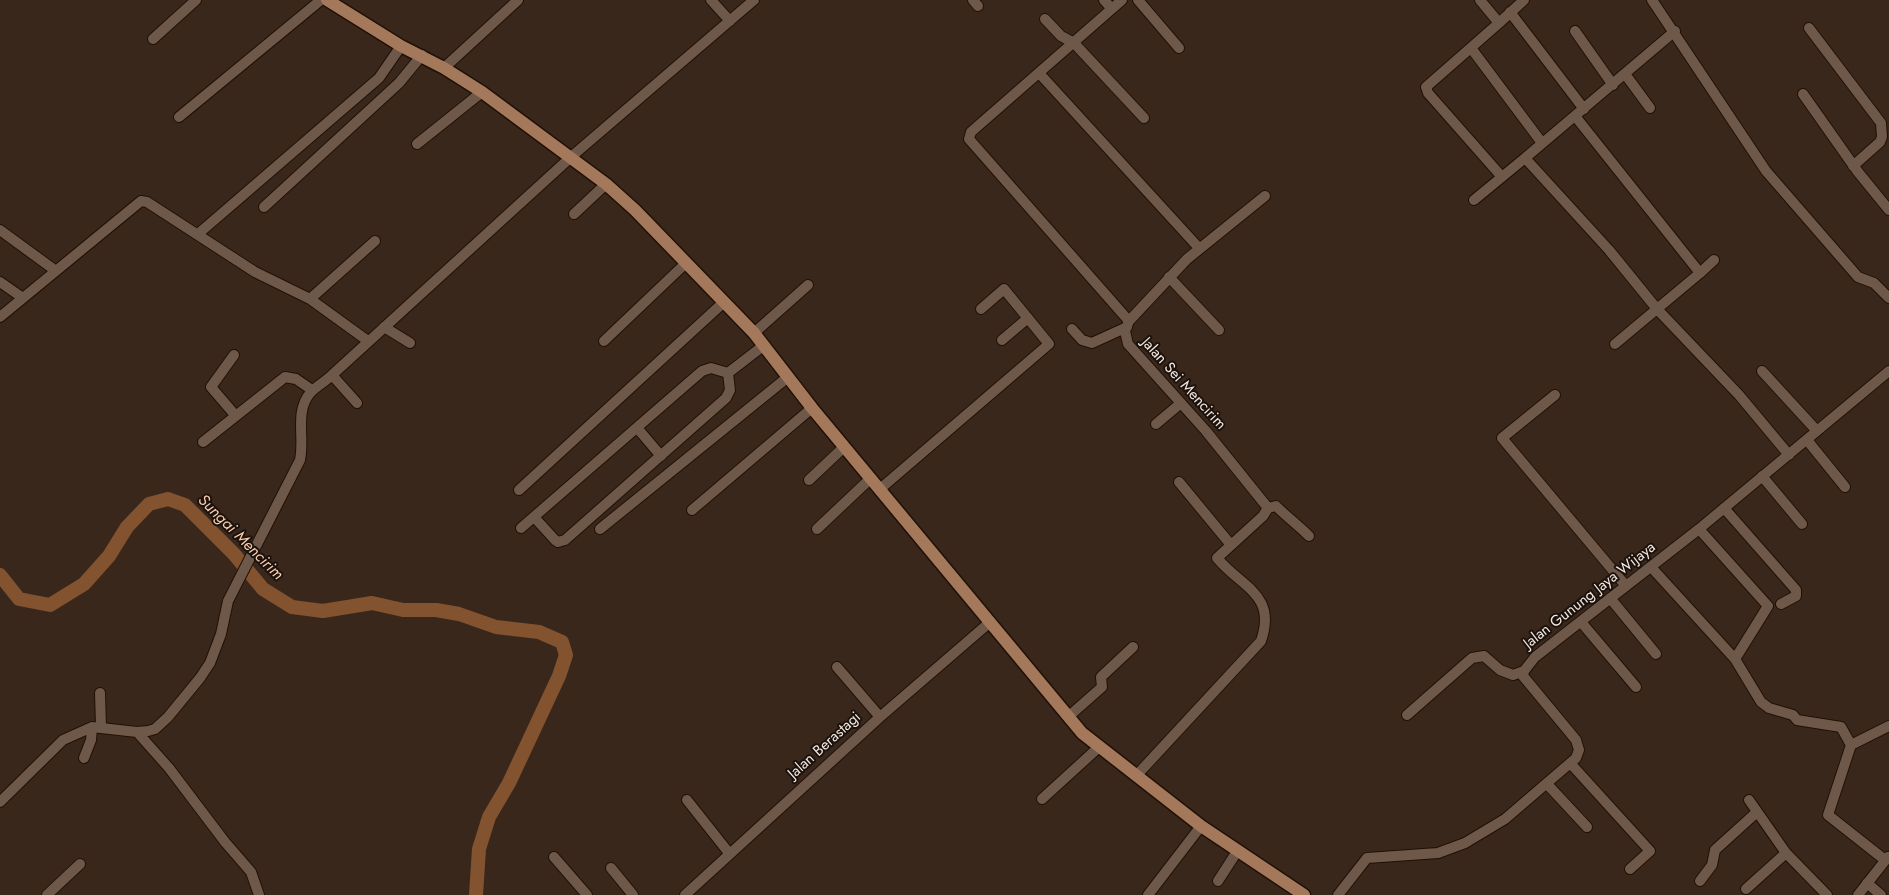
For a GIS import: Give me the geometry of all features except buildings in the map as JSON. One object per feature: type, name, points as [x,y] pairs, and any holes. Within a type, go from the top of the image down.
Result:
[{"type":"main road","points":[[327,0],[401,46],[422,55],[482,92],[571,157],[606,184],[635,210],[754,333],[812,408],[1068,717],[1099,747],[1201,826],[1304,895]]},
{"type":"street","points":[[153,39],[196,0]]},
{"type":"street","points":[[179,117],[321,0]]},
{"type":"street","points":[[444,68],[518,0]]},
{"type":"street","points":[[711,0],[730,21]]},
{"type":"street","points":[[0,802],[63,740],[97,727],[137,732],[148,731],[161,724],[200,678],[216,649],[228,601],[300,460],[302,448],[301,408],[312,390],[332,375],[571,157],[754,0]]},
{"type":"street","name":"Jalan Sei Mencirim","points":[[1122,0],[1108,4],[1074,43],[971,132],[969,141],[1128,324],[1128,344],[1181,403],[1268,508]]},
{"type":"street","points":[[1138,0],[1179,48]]},
{"type":"street","points":[[1480,0],[1499,23]]},
{"type":"street","points":[[1502,177],[1426,88],[1524,0]]},
{"type":"street","points":[[1652,0],[1766,171],[1858,277],[1874,283],[1889,298]]},
{"type":"street","points":[[1510,12],[1584,109]]},
{"type":"street","points":[[1045,19],[1061,36],[1074,43],[1144,118]]},
{"type":"street","points":[[1809,28],[1881,123],[1882,137],[1880,142],[1853,166]]},
{"type":"street","points":[[1576,31],[1613,85]]},
{"type":"street","points":[[1474,200],[1613,85],[1674,31]]},
{"type":"street","points":[[198,234],[378,78],[401,46]]},
{"type":"street","points":[[1471,48],[1542,143]]},
{"type":"street","points":[[264,207],[399,83],[422,55]]},
{"type":"street","points":[[1039,73],[1199,248]]},
{"type":"street","points":[[1625,74],[1650,108]]},
{"type":"street","points":[[417,144],[482,92]]},
{"type":"street","points":[[1804,94],[1853,166],[1889,210]]},
{"type":"street","points":[[1575,116],[1700,273]]},
{"type":"street","points":[[1525,158],[1609,250],[1657,309],[1738,395],[1788,455]]},
{"type":"street","points":[[574,214],[606,184]]},
{"type":"street","points":[[1072,329],[1087,343],[1105,338],[1128,324],[1169,277],[1199,248],[1265,196]]},
{"type":"street","points":[[0,317],[141,201],[146,202],[198,234],[255,272],[310,299],[368,341]]},
{"type":"street","points":[[0,230],[56,271]]},
{"type":"street","points":[[310,299],[375,241]]},
{"type":"street","points":[[1615,344],[1714,260]]},
{"type":"street","points":[[604,341],[686,263]]},
{"type":"street","points":[[1169,277],[1220,330]]},
{"type":"street","points":[[0,282],[23,298]]},
{"type":"street","points":[[754,333],[808,285]]},
{"type":"street","points":[[880,489],[1049,344],[1004,289],[981,309]]},
{"type":"street","points":[[519,490],[724,302]]},
{"type":"street","points":[[1002,340],[1028,318]]},
{"type":"street","points":[[384,327],[410,343]]},
{"type":"street","points":[[728,373],[763,346]]},
{"type":"street","points":[[234,355],[211,387],[235,415]]},
{"type":"street","points":[[521,528],[702,372],[711,368],[728,373]]},
{"type":"street","points":[[1762,371],[1817,431]]},
{"type":"street","name":"Jalan Gunung Jaya Wijaya","points":[[1571,764],[1579,750],[1576,740],[1524,676],[1524,670],[1535,657],[1699,529],[1889,371]]},
{"type":"street","points":[[534,517],[555,540],[561,542],[726,398],[730,390],[728,373]]},
{"type":"street","points":[[332,375],[357,403]]},
{"type":"street","points":[[203,442],[285,377],[296,379],[312,390]]},
{"type":"street","points":[[600,529],[788,377]]},
{"type":"street","points":[[1555,395],[1502,438],[1626,586]]},
{"type":"street","points":[[1156,424],[1181,403]]},
{"type":"street","points":[[692,510],[812,408]]},
{"type":"street","points":[[638,429],[661,456]]},
{"type":"street","points":[[1807,440],[1845,487]]},
{"type":"street","points":[[809,480],[844,447]]},
{"type":"street","points":[[1762,476],[1802,524]]},
{"type":"street","points":[[817,529],[871,478]]},
{"type":"street","points":[[1179,482],[1231,545]]},
{"type":"street","points":[[1136,776],[1261,641],[1266,624],[1262,604],[1240,578],[1228,572],[1217,558],[1263,516],[1268,508],[1276,506],[1288,518],[1293,519],[1309,536]]},
{"type":"street","points":[[1724,508],[1796,590],[1796,596],[1781,604]]},
{"type":"street","points":[[1699,529],[1768,606],[1734,659]]},
{"type":"street","points":[[1651,567],[1734,659],[1762,702],[1769,708],[1789,713],[1797,720],[1841,727],[1851,745]]},
{"type":"street","points":[[1610,598],[1656,654]]},
{"type":"street","points":[[1580,622],[1636,687]]},
{"type":"street","name":"Jalan Berastagi","points":[[685,895],[880,716],[989,623]]},
{"type":"street","points":[[1068,717],[1102,687],[1102,677],[1133,647]]},
{"type":"street","points":[[1406,715],[1472,658],[1484,656],[1505,674],[1512,675],[1524,670]]},
{"type":"street","points":[[837,666],[880,716]]},
{"type":"street","points":[[84,758],[97,727],[100,694]]},
{"type":"street","points":[[1858,895],[1887,858],[1828,814],[1851,745],[1889,726]]},
{"type":"street","points":[[137,732],[174,773],[225,842],[252,872],[259,895]]},
{"type":"street","points":[[1042,798],[1099,747]]},
{"type":"street","points":[[1338,895],[1367,858],[1438,853],[1465,843],[1505,819],[1571,764],[1650,851],[1630,869]]},
{"type":"street","points":[[1547,784],[1588,827]]},
{"type":"street","points":[[687,800],[729,853]]},
{"type":"street","points":[[1748,800],[1786,853],[1827,895]]},
{"type":"street","points":[[1700,881],[1712,865],[1715,850],[1757,812]]},
{"type":"street","points":[[1148,895],[1201,826]]},
{"type":"street","points":[[1218,880],[1238,850]]},
{"type":"street","points":[[1746,889],[1786,853]]},
{"type":"street","points":[[554,857],[587,895]]},
{"type":"street","points":[[47,895],[80,864]]},
{"type":"street","points":[[611,868],[632,895]]},
{"type":"street","points":[[1867,883],[1882,895]]},
{"type":"waterway","name":"Sungai Mencirim","points":[[0,575],[19,599],[50,605],[84,584],[109,556],[127,527],[149,504],[168,499],[185,505],[234,554],[263,589],[292,607],[323,611],[372,603],[403,610],[436,610],[459,614],[496,627],[539,632],[562,642],[566,655],[559,676],[509,783],[489,817],[479,849],[476,895]]}]
